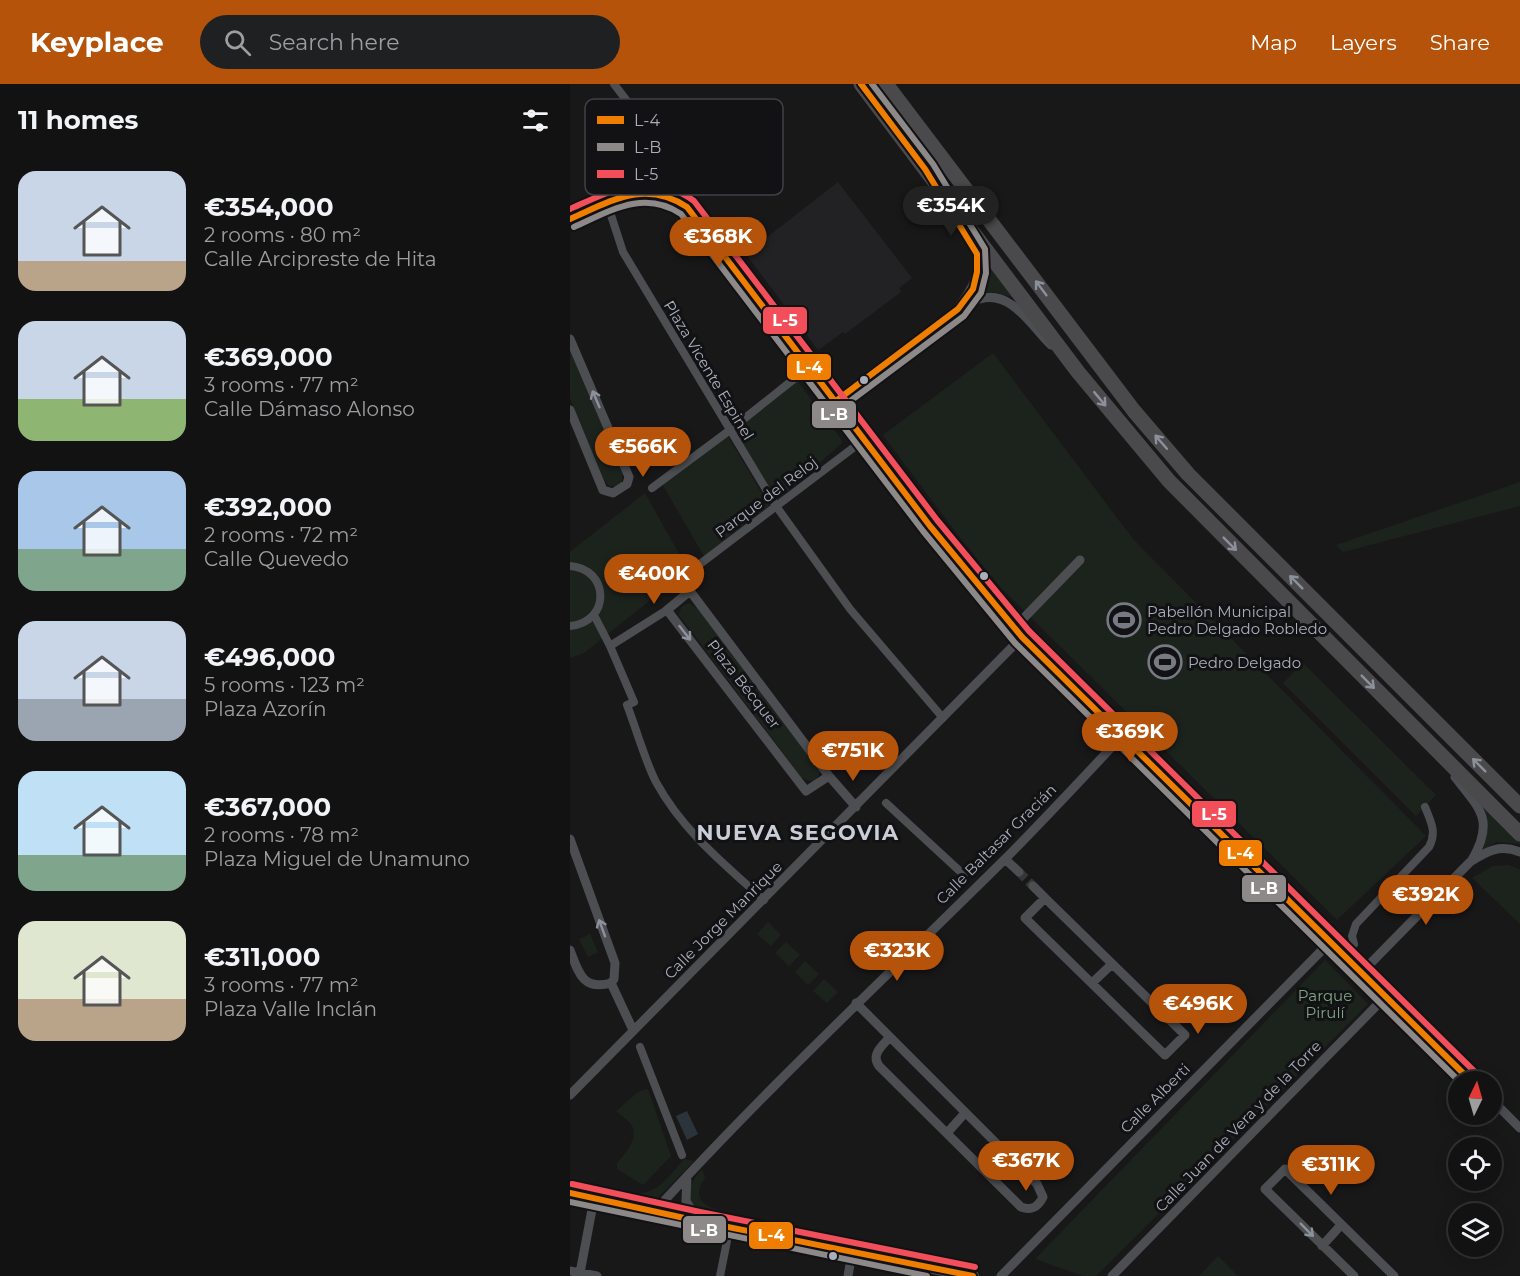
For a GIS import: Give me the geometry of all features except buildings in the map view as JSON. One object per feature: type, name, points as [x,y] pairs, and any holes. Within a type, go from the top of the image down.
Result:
[{"type":"main road","points":[[861,84],[1078,372],[1179,492],[1520,834]]},
{"type":"main road","points":[[886,84],[1134,411],[1188,474],[1520,806]]},
{"type":"street","points":[[614,84],[626,99]]},
{"type":"street","points":[[925,169],[977,254],[977,272],[973,289],[958,309]]},
{"type":"street","points":[[570,219],[631,195]]},
{"type":"street","points":[[666,195],[681,201],[705,229],[930,526],[1022,637],[1462,1071]]},
{"type":"street","name":"Plaza Vicente Espinel","points":[[610,212],[623,252],[776,506],[850,609],[943,718]]},
{"type":"street","points":[[836,401],[958,309],[980,299],[993,297],[1005,300],[1078,372]]},
{"type":"street","points":[[570,339],[629,477],[627,484],[613,493],[603,490],[570,410]]},
{"type":"street","points":[[652,488],[799,375]]},
{"type":"street","name":"Parque del Reloj","points":[[696,567],[853,448]]},
{"type":"street","points":[[1014,628],[1080,560]]},
{"type":"street","points":[[570,566],[581,568],[596,580],[601,598],[594,615],[579,625],[570,626]]},
{"type":"street","name":"Plaza Bécquer","points":[[829,776],[806,791],[667,610],[690,591],[829,776],[856,807]]},
{"type":"street","points":[[610,646],[667,610]]},
{"type":"street","points":[[594,615],[634,702],[627,705],[655,781],[685,826],[764,900]]},
{"type":"street","name":"Calle Jorge Manrique","points":[[570,1095],[1022,637]]},
{"type":"street","name":"Calle Baltasar Gracián","points":[[654,1212],[856,1004],[1005,859],[1122,736]]},
{"type":"street","points":[[1429,743],[1481,812],[1485,826],[1470,862]]},
{"type":"street","points":[[886,803],[964,875]]},
{"type":"street","points":[[1354,944],[1352,936],[1356,924],[1433,840],[1433,826],[1425,807]]},
{"type":"street","points":[[570,839],[615,963],[614,979],[601,985],[586,981],[580,975],[570,950]]},
{"type":"street","points":[[1362,972],[1470,862],[1497,848],[1520,852]]},
{"type":"street","points":[[1005,859],[1019,873]]},
{"type":"street","points":[[1033,886],[1185,1035],[1165,1055],[1025,918],[1045,898]]},
{"type":"street","name":"Calle Alberti","points":[[1001,1276],[1331,941]]},
{"type":"street","points":[[1092,983],[1112,964]]},
{"type":"street","points":[[610,982],[633,1030]]},
{"type":"street","name":"Calle Juan de Vera y de la Torre","points":[[1112,1276],[1386,996]]},
{"type":"street","points":[[856,1004],[1037,1184],[1042,1195],[1039,1204],[1032,1208],[1021,1206],[877,1064],[876,1055],[889,1038]]},
{"type":"street","points":[[640,1047],[682,1155]]},
{"type":"street","points":[[1502,1110],[1520,1128]]},
{"type":"street","points":[[947,1133],[965,1113]]},
{"type":"street","points":[[1354,1276],[1265,1189],[1285,1169],[1394,1276]]},
{"type":"street","points":[[687,1176],[686,1202],[698,1221]]},
{"type":"street","points":[[570,1193],[852,1253],[973,1276]]},
{"type":"street","points":[[594,1198],[575,1272],[597,1276]]},
{"type":"street","points":[[1322,1245],[1341,1225]]},
{"type":"street","points":[[720,1276],[727,1241]]},
{"type":"street","points":[[848,1276],[852,1253]]},
{"type":"shaded area","points":[[838,182],[912,278],[899,288],[901,292],[845,334],[843,332],[818,350],[748,257],[749,251]]},
{"type":"shaded area","points":[[687,1111],[698,1134],[687,1140],[676,1116]]},
{"type":"green space","points":[[981,252],[1014,298],[993,292],[972,297],[982,276]]},
{"type":"green space","points":[[570,349],[622,473],[622,482],[617,486],[609,486],[603,478],[570,398]]},
{"type":"green space","name":"Pedro Delgado","points":[[993,353],[1133,539],[1426,836],[1337,920],[1002,589],[883,435]]},
{"type":"green space","points":[[799,375],[798,382],[842,443],[778,500],[730,430]]},
{"type":"green space","points":[[727,435],[769,505],[769,512],[708,558],[704,556],[661,482]]},
{"type":"green space","points":[[1520,482],[1520,506],[1343,552],[1336,545]]},
{"type":"green space","points":[[645,493],[688,570],[584,653],[570,658],[570,552]]},
{"type":"green space","points":[[689,603],[699,610],[817,764],[820,771],[816,781],[802,778],[679,615],[682,607]]},
{"type":"green space","points":[[1303,663],[1436,795],[1416,816],[1283,683]]},
{"type":"green space","points":[[1483,805],[1520,844],[1496,842],[1481,851],[1487,828]]},
{"type":"green space","points":[[1509,865],[1520,870],[1520,924],[1472,878],[1493,866]]},
{"type":"green space","points":[[768,922],[781,935],[771,946],[757,934]]},
{"type":"green space","points":[[590,934],[598,952],[588,957],[579,939]]},
{"type":"green space","points":[[786,942],[800,955],[789,966],[775,953]]},
{"type":"green space","name":"Parque Pirulí","points":[[1325,960],[1368,1004],[1096,1276],[1083,1276],[1035,1259]]},
{"type":"green space","points":[[805,961],[819,974],[808,985],[795,972]]},
{"type":"green space","points":[[824,979],[838,992],[827,1003],[813,991]]},
{"type":"green space","points":[[648,1089],[671,1156],[643,1185],[617,1169],[617,1163],[624,1155],[634,1135],[631,1124],[616,1111],[638,1092]]},
{"type":"green space","points":[[684,1159],[694,1161],[656,1200],[649,1203],[629,1200],[629,1194],[639,1194],[655,1189]]},
{"type":"green space","points":[[702,1169],[705,1178],[699,1192],[700,1197],[706,1205],[725,1212],[725,1219],[704,1213],[692,1203],[689,1196],[690,1188]]},
{"type":"green space","points":[[1218,1256],[1238,1276],[1199,1276]]},
{"type":"tunnel","points":[[1019,872],[1033,886]]},
{"type":"transit line","name":"L-4","points":[[836,401],[958,309],[973,289],[977,272],[977,254],[925,169],[861,84]]},
{"type":"transit line","name":"L-B","points":[[841,408],[964,316],[981,293],[986,273],[985,249],[933,164],[872,84]]},
{"type":"transit line","name":"L-5","points":[[570,209],[601,195]]},
{"type":"transit line","name":"L-4","points":[[570,219],[614,200],[635,195]]},
{"type":"transit line","name":"L-4","points":[[657,195],[672,199],[687,207],[930,526],[1022,637],[1461,1071]]},
{"type":"transit line","name":"L-5","points":[[684,195],[694,201],[937,520],[1029,631],[1474,1071]]},
{"type":"transit line","name":"L-B","points":[[574,227],[614,209],[640,203],[654,203],[681,214],[923,531],[1015,643],[1449,1071]]},
{"type":"transit line","name":"L-5","points":[[572,1184],[975,1267]]},
{"type":"transit line","name":"L-4","points":[[570,1193],[973,1276]]},
{"type":"transit line","name":"L-B","points":[[570,1202],[927,1276]]},
{"type":"place","name":"Pabellón Municipal Pedro Delgado Robledo","points":[[1124,620]]},
{"type":"place","name":"Pedro Delgado","points":[[1165,662]]},
{"type":"district","name":"NUEVA SEGOVIA","points":[[798,832]]}]
